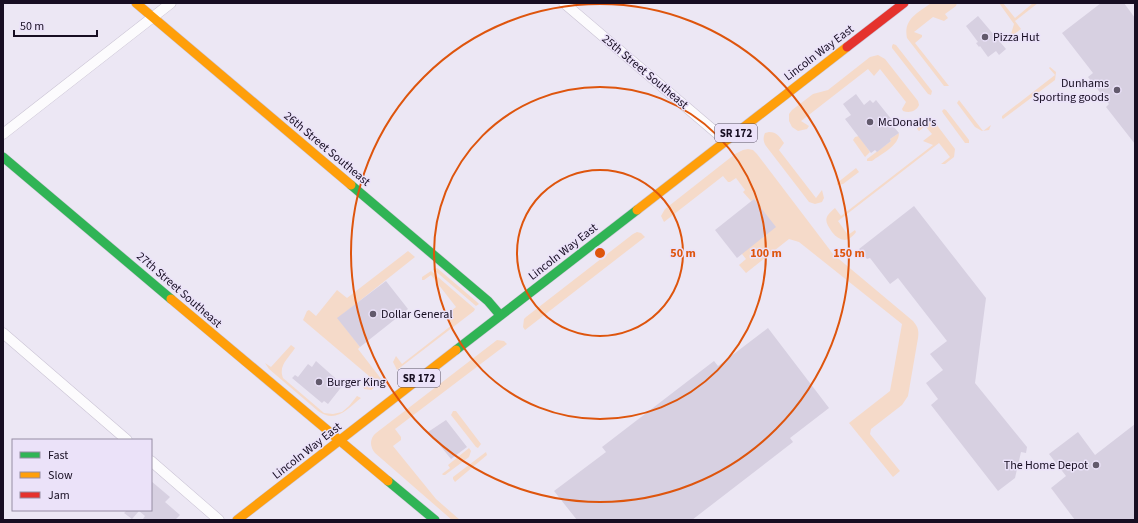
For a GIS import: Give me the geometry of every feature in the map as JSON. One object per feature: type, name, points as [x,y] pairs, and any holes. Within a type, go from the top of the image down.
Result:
[{"type":"street","name":"26th Street Southeast","points":[[136,3],[488,301],[500,315]]},
{"type":"street","points":[[3,134],[171,3]]},
{"type":"street","name":"25th Street Southeast","points":[[564,3],[726,141]]},
{"type":"street","name":"Lincoln Way East","points":[[237,520],[904,3]]},
{"type":"street","name":"27th Street Southeast","points":[[3,156],[339,441],[403,492],[435,520]]},
{"type":"street","points":[[3,333],[126,439]]},
{"type":"street","points":[[152,462],[219,520]]},
{"type":"shaded area","points":[[931,3],[957,3],[956,6],[945,14],[948,18],[944,21],[933,17],[914,32],[922,35],[922,37],[915,43],[949,86],[944,86],[907,38],[906,31],[909,21]]},
{"type":"shaded area","points":[[999,3],[1003,3],[1015,18],[1033,3],[1038,3],[1015,21],[1021,29],[1013,35],[1011,34],[1014,24]]},
{"type":"shaded area","points":[[893,44],[896,45],[932,91],[931,95],[928,94],[892,48]]},
{"type":"shaded area","points":[[878,55],[885,59],[918,101],[919,105],[914,111],[903,111],[902,109],[906,102],[880,69],[874,76],[868,69],[801,121],[809,126],[807,129],[798,131],[792,127],[789,121],[789,114],[792,110],[813,94],[828,90],[870,57]]},
{"type":"shaded area","points":[[1050,67],[1056,72],[1055,80],[1003,119],[1002,116],[1055,75],[1049,68]]},
{"type":"shaded area","points":[[959,100],[983,131],[975,127],[957,103]]},
{"type":"shaded area","points":[[944,109],[969,140],[969,143],[965,143],[943,113],[942,111]]},
{"type":"shaded area","points":[[928,120],[933,120],[955,149],[954,157],[945,164],[941,164],[950,157],[939,143],[838,221],[848,235],[855,230],[856,232],[850,238],[844,240],[838,238],[828,225],[826,219],[829,214],[835,208],[841,216],[933,145],[923,141],[932,134],[925,126],[919,131],[917,129],[921,123]]},
{"type":"shaded area","points":[[991,125],[989,130],[983,131]]},
{"type":"shaded area","points":[[769,132],[779,136],[784,143],[779,150],[816,198],[822,190],[824,198],[822,202],[815,204],[809,202],[766,146],[764,136],[765,133]]},
{"type":"shaded area","points":[[899,133],[893,146],[872,161],[867,161],[867,159]]},
{"type":"shaded area","points":[[859,136],[870,152],[865,157],[853,140],[855,137]]},
{"type":"shaded area","points":[[748,149],[753,150],[757,154],[833,254],[913,321],[917,327],[918,338],[908,396],[902,405],[871,429],[870,434],[900,471],[893,477],[849,423],[890,391],[902,324],[799,242],[789,239],[746,273],[739,265],[746,259],[742,254],[754,199],[751,201],[743,192],[745,190],[736,178],[728,182],[723,176],[664,222],[661,216],[665,209],[735,154]]},
{"type":"shaded area","points":[[856,168],[859,172],[843,184],[837,185],[837,183]]},
{"type":"shaded area","points":[[637,232],[641,233],[645,237],[525,330],[523,327],[524,319],[526,317]]},
{"type":"shaded area","points":[[408,251],[415,257],[338,318],[360,347],[358,349],[382,380],[382,382],[371,390],[364,389],[363,384],[369,376],[303,320],[307,311],[309,310],[316,316],[337,290],[347,298]]},
{"type":"shaded area","points":[[437,268],[479,304],[476,306],[433,269]]},
{"type":"shaded area","points":[[431,271],[475,309],[397,370],[393,362],[396,356],[402,364],[452,325],[446,315],[456,307],[431,275],[422,280],[422,277]]},
{"type":"shaded area","points":[[497,340],[504,341],[507,344],[395,429],[401,437],[401,440],[393,446],[436,499],[460,520],[452,520],[375,453],[371,446],[371,440],[376,433]]},
{"type":"shaded area","points":[[291,345],[295,348],[283,365],[283,378],[324,413],[333,414],[342,412],[357,396],[361,398],[341,414],[336,416],[324,415],[318,411],[269,369],[265,363],[271,367]]},
{"type":"shaded area","points":[[453,411],[456,411],[481,444],[478,448],[451,415]]},
{"type":"shaded area","points":[[469,448],[471,451],[469,457],[445,475],[442,474],[450,468],[448,465]]},
{"type":"shaded area","points":[[486,452],[487,455],[455,482],[453,477]]},
{"type":"building","points":[[1101,3],[1124,3],[1135,18],[1135,144],[1106,107],[1109,104],[1088,77],[1093,73],[1062,33]]},
{"type":"building","name":"Pizza Hut","points":[[978,16],[1006,49],[999,55],[996,51],[988,57],[976,43],[978,42],[966,26]]},
{"type":"building","name":"McDonald's","points":[[856,94],[864,105],[870,100],[873,103],[876,100],[896,125],[893,126],[899,133],[890,139],[891,141],[877,152],[875,150],[871,153],[845,119],[851,115],[843,104]]},
{"type":"building","points":[[754,199],[776,227],[737,258],[715,230]]},
{"type":"building","points":[[914,206],[986,298],[975,383],[1027,447],[1026,453],[1021,452],[1015,478],[998,491],[931,405],[938,399],[926,383],[943,370],[930,354],[947,341],[898,278],[890,284],[870,258],[867,259],[859,249]]},
{"type":"building","name":"Dollar General","points":[[386,281],[408,309],[360,347],[337,318]]},
{"type":"building","points":[[768,328],[829,408],[790,438],[793,442],[692,520],[577,520],[554,491],[606,452],[602,447],[714,361],[718,366]]},
{"type":"building","name":"Burger King","points":[[316,361],[343,385],[328,404],[324,401],[322,403],[292,378],[295,375],[298,377],[308,364],[312,367]]},
{"type":"building","points":[[446,420],[467,447],[451,459],[428,432]]},
{"type":"building","name":"The Home Depot","points":[[1135,424],[1135,520],[1075,520],[1051,488],[1066,476],[1049,454],[1078,432],[1095,455]]},
{"type":"building","points":[[152,482],[170,497],[165,502],[180,515],[175,520],[144,520],[143,519],[145,516],[139,511],[152,511]]},
{"type":"building","points":[[126,511],[139,511],[132,519],[124,513]]},
{"type":"traffic: fast","points":[[3,157],[171,299]]},
{"type":"traffic: fast","points":[[351,185],[488,301],[500,315]]},
{"type":"traffic: fast","points":[[456,350],[637,210]]},
{"type":"traffic: fast","points":[[388,481],[435,520]]},
{"type":"traffic: slow","points":[[136,3],[351,185]]},
{"type":"traffic: slow","points":[[637,210],[847,47]]},
{"type":"traffic: slow","points":[[171,299],[388,481]]},
{"type":"traffic: slow","points":[[237,520],[456,350]]},
{"type":"traffic: jam","points":[[847,47],[904,3]]},
{"type":"place","name":"Pizza Hut","points":[[985,37]]},
{"type":"place","name":"Dunhams Sporting goods","points":[[1117,90]]},
{"type":"place","name":"McDonald's","points":[[870,122]]},
{"type":"place","name":"Dollar General","points":[[373,314]]},
{"type":"place","name":"Burger King","points":[[319,382]]},
{"type":"place","name":"The Home Depot","points":[[1096,465]]}]
